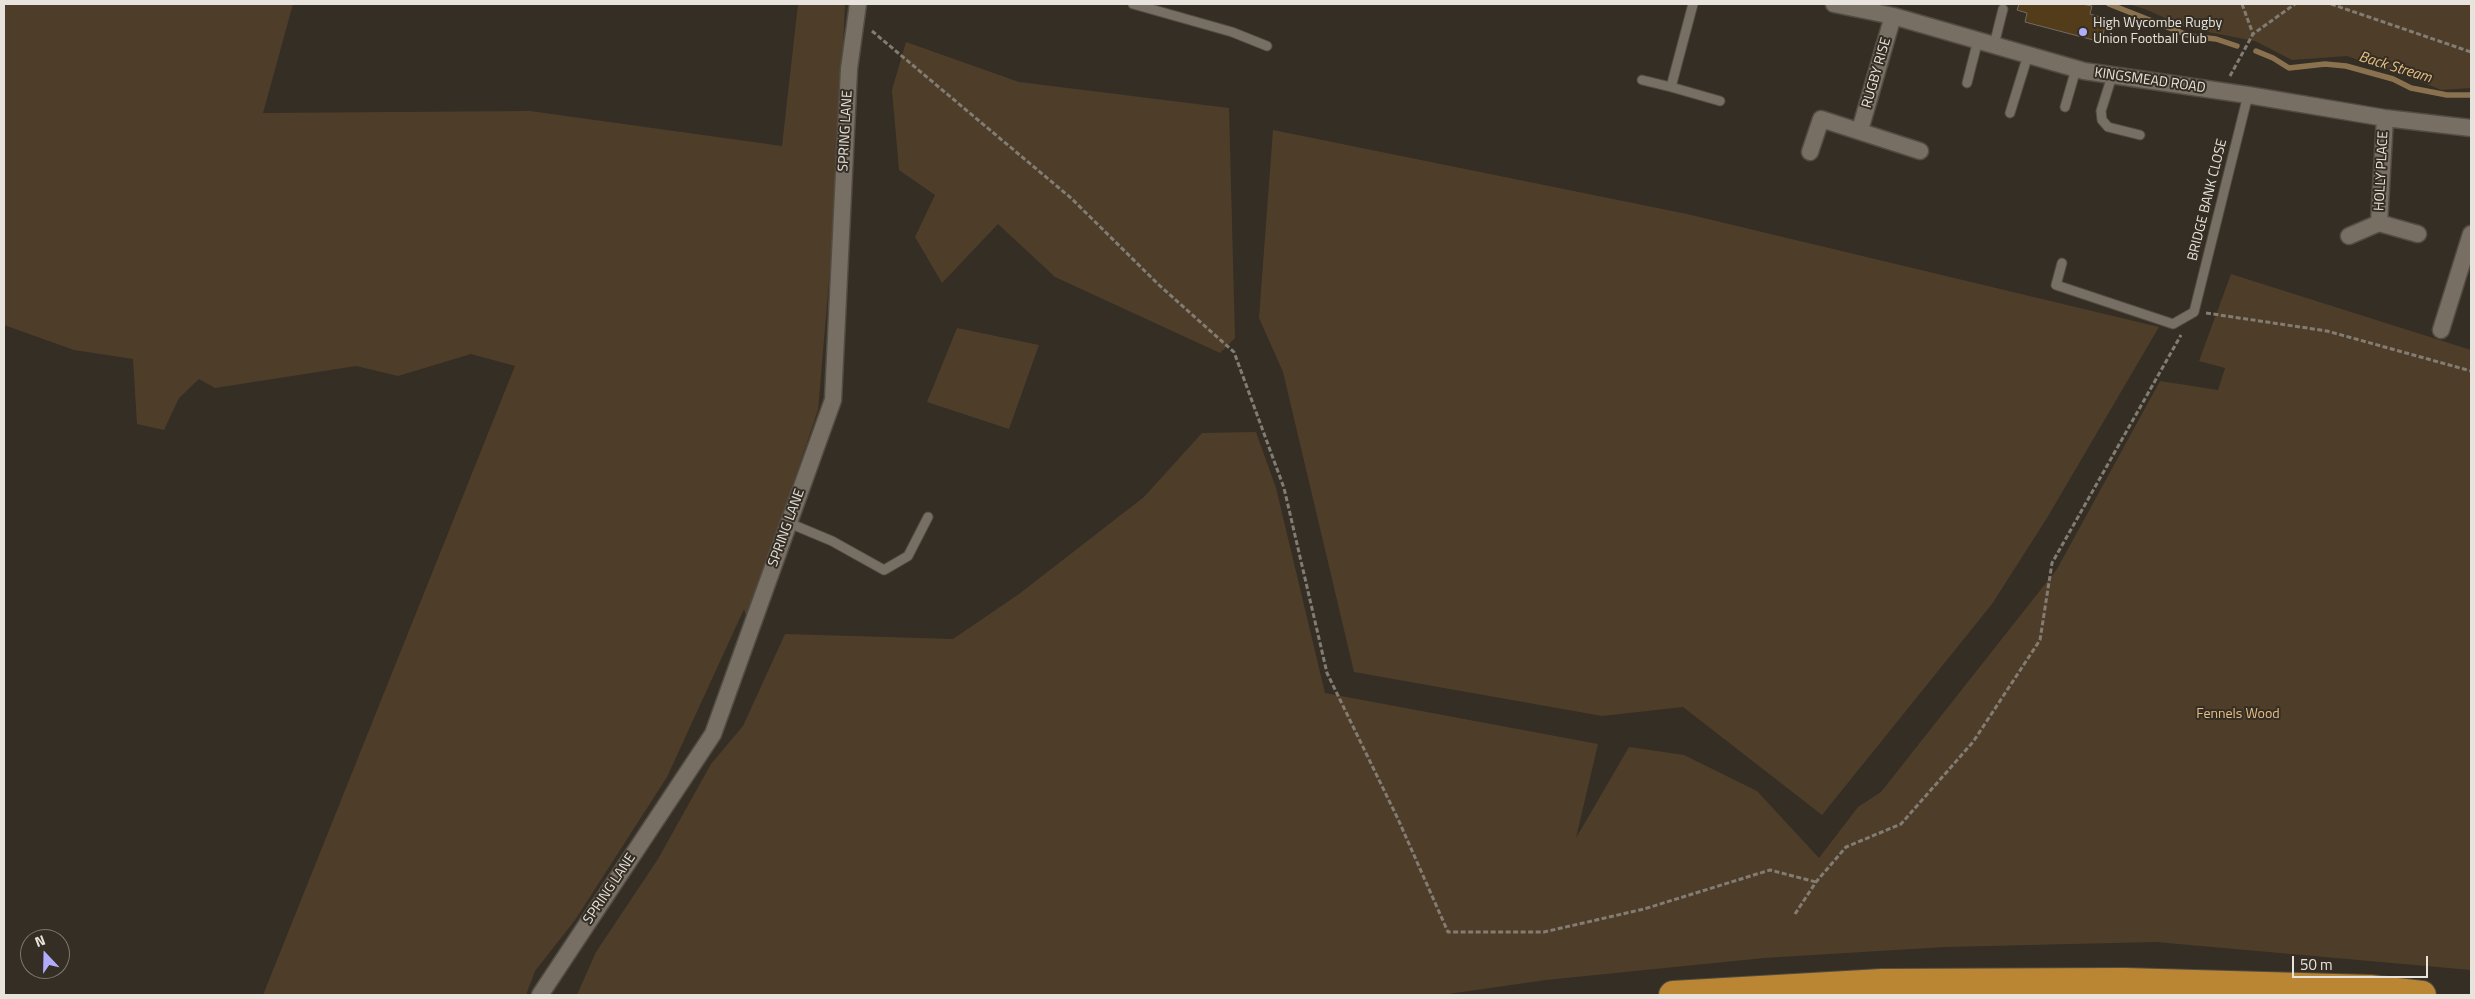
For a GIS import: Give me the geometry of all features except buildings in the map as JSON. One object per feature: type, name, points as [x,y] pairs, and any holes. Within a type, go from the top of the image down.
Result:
[{"type":"highway","points":[[1673,995],[1882,983],[2124,982],[2370,989],[2422,995]]},
{"type":"street","name":"KINGSMEAD ROAD","points":[[1834,4],[1894,16],[2076,69],[2222,92],[2248,94],[2385,118],[2471,128]]},
{"type":"street","name":"SPRING LANE","points":[[540,995],[713,734],[833,400],[849,70],[857,11]]},
{"type":"street","name":"RUGBY RISE","points":[[1860,130],[1894,16]]},
{"type":"street","name":"HOLLY PLACE","points":[[2379,223],[2385,118]]},
{"type":"street","points":[[1810,152],[1821,119],[1860,130],[1920,151]]},
{"type":"street","name":"HOLLY PLACE","points":[[2349,236],[2379,223],[2418,234]]},
{"type":"street","points":[[2441,330],[2471,234]]},
{"type":"lane","points":[[1132,4],[1232,32],[1267,46]]},
{"type":"lane","points":[[1672,87],[1693,4]]},
{"type":"lane","points":[[1967,83],[2003,9]]},
{"type":"lane","points":[[2010,113],[2028,55]]},
{"type":"lane","points":[[2064,107],[2076,69]]},
{"type":"lane","points":[[2112,76],[2101,111],[2102,120],[2108,127],[2140,135]]},
{"type":"lane","points":[[1642,80],[1720,101]]},
{"type":"lane","name":"BRIDGE BANK CLOSE","points":[[2194,312],[2248,94]]},
{"type":"lane","points":[[2062,263],[2056,285],[2173,324],[2194,312]]},
{"type":"lane","points":[[789,523],[832,541],[884,570],[908,556],[928,517]]},
{"type":"path","points":[[2242,4],[2253,34]]},
{"type":"path","points":[[2222,92],[2253,34],[2296,4]]},
{"type":"path","points":[[2331,4],[2471,52]]},
{"type":"path","points":[[857,11],[1071,198],[1159,285],[1234,352],[1284,488],[1327,674],[1398,819],[1448,932],[1544,932],[1644,909],[1770,870],[1816,882]]},
{"type":"path","points":[[1795,914],[1816,882],[1846,848],[1901,824],[1973,742],[2040,640],[2052,563],[2194,312],[2230,314],[2327,331],[2471,370]]},
{"type":"green space","points":[[4,4],[293,4],[263,113],[530,111],[782,146],[798,4],[845,4],[836,199],[818,410],[747,620],[744,609],[667,777],[575,920],[535,971],[526,995],[263,995],[515,366],[471,354],[398,376],[356,366],[215,388],[199,379],[179,398],[164,430],[137,424],[133,359],[74,350],[4,325]]},
{"type":"green space","points":[[2128,4],[2471,4],[2471,88],[2441,90],[2400,73],[2347,56],[2292,60],[2255,41],[2187,28],[2145,9]]},
{"type":"green space","points":[[906,42],[1019,82],[1229,108],[1235,338],[1220,353],[1055,277],[998,224],[942,283],[915,237],[935,195],[899,170],[892,90]]},
{"type":"green space","points":[[1273,130],[1687,214],[2159,327],[2047,518],[1992,604],[1822,815],[1683,707],[1602,716],[1354,672],[1283,372],[1259,318]]},
{"type":"green space","name":"Fennels Wood","points":[[2231,274],[2471,350],[2471,970],[2156,942],[1945,947],[1764,958],[1546,980],[1441,995],[577,995],[596,952],[658,859],[711,764],[743,726],[785,634],[953,639],[1019,594],[1144,497],[1202,433],[1256,432],[1276,488],[1325,693],[1598,744],[1576,838],[1629,747],[1684,755],[1757,791],[1819,858],[1858,807],[1881,792],[2057,569],[2160,381],[2218,390],[2225,368],[2199,361]]},
{"type":"green space","points":[[957,328],[1039,345],[1009,429],[927,402]]},
{"type":"waterway","name":"Back Stream","points":[[2109,4],[2190,36],[2216,39],[2237,46]]},
{"type":"waterway","name":"Back Stream","points":[[2256,51],[2273,58],[2289,68],[2325,64],[2346,66],[2393,79],[2411,88],[2447,95],[2471,95]]},
{"type":"place","name":"High Wycombe Rugby Union Football Club","points":[[2083,32]]}]
